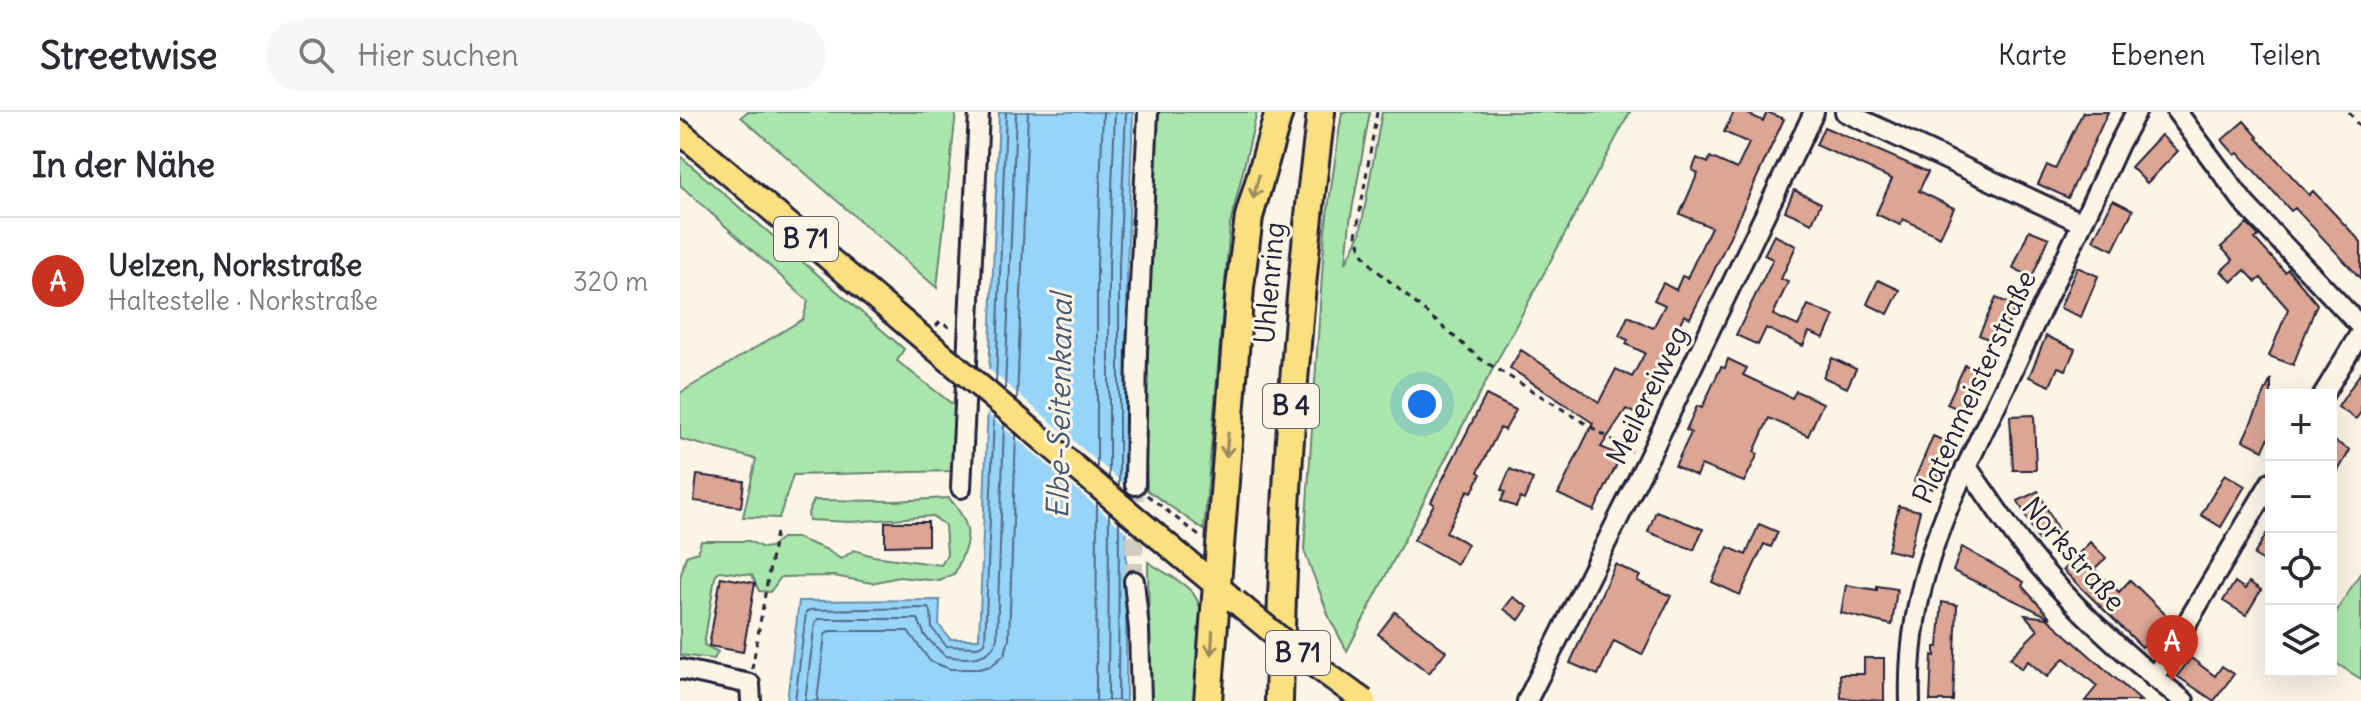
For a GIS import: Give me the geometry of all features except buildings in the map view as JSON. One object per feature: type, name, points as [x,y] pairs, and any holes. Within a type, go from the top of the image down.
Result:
[{"type":"highway","points":[[1185,560],[1206,560],[1249,217],[1279,112]]},
{"type":"highway","name":"Uhlenring","points":[[1279,701],[1290,409],[1321,112]]},
{"type":"highway","points":[[1208,543],[1225,593],[1208,701]]},
{"type":"main road","name":"B 71","points":[[680,132],[1185,560],[1299,654],[1364,701]]},
{"type":"street","points":[[961,488],[979,112]]},
{"type":"street","points":[[1135,485],[1137,350],[1148,112]]},
{"type":"street","name":"Meilereiweg","points":[[1527,701],[1647,461],[1814,112]]},
{"type":"street","points":[[1845,112],[2082,223]]},
{"type":"street","name":"Platenmeisterstraße","points":[[1910,701],[1913,637],[1923,580],[1940,525],[2136,112]]},
{"type":"street","points":[[2177,112],[2245,204],[2361,330],[2327,389]]},
{"type":"street","name":"Norkstraße","points":[[1967,467],[2024,547],[2083,612],[2154,678],[2184,701]]},
{"type":"street","points":[[2154,678],[2265,492]]},
{"type":"street","points":[[1134,581],[1141,701]]},
{"type":"street","points":[[680,669],[751,693]]},
{"type":"path","points":[[1377,112],[1356,235],[1373,267],[1479,358],[1647,461]]},
{"type":"path","points":[[2349,112],[2361,129]]},
{"type":"path","points":[[1135,485],[1208,543]]},
{"type":"path","points":[[751,693],[776,532]]},
{"type":"green space","points":[[747,112],[956,112],[937,288],[741,117]]},
{"type":"green space","points":[[1157,112],[1257,112],[1230,225],[1204,530],[1147,490],[1144,400]]},
{"type":"green space","points":[[1342,112],[1370,112],[1350,221],[1346,263],[1360,234],[1382,112],[1630,112],[1465,421],[1347,651],[1330,619],[1304,550],[1325,230]]},
{"type":"green space","points":[[680,156],[904,349],[897,361],[956,407],[952,471],[793,475],[779,518],[743,517],[756,459],[680,439],[680,393],[803,319],[808,301],[680,185]]},
{"type":"green space","points":[[949,498],[963,518],[967,534],[955,573],[940,581],[899,577],[872,583],[834,576],[781,577],[770,592],[759,591],[752,575],[719,571],[715,577],[704,645],[718,652],[714,659],[680,655],[680,578],[686,556],[698,552],[701,541],[749,541],[763,548],[782,538],[797,538],[841,559],[854,550],[873,556],[941,565],[947,555],[945,525],[932,516],[851,522],[809,520],[808,513],[814,500]]},
{"type":"green space","points":[[1148,562],[1186,586],[1197,600],[1204,643],[1199,701],[1150,701]]},
{"type":"green space","points":[[2361,572],[2361,679],[2337,664],[2337,610]]},
{"type":"water","name":"Elbe-Seitenkanal","points":[[999,112],[1133,112],[1127,266],[1126,701],[787,701],[799,601],[940,600],[939,625],[950,639],[979,639]]},
{"type":"pier","points":[[984,365],[1131,490],[1131,536],[983,410]]},
{"type":"tunnel","points":[[1134,581],[1135,485]]},
{"type":"place","name":"Uelzen, Norkstraße","points":[[2172,681]]}]
